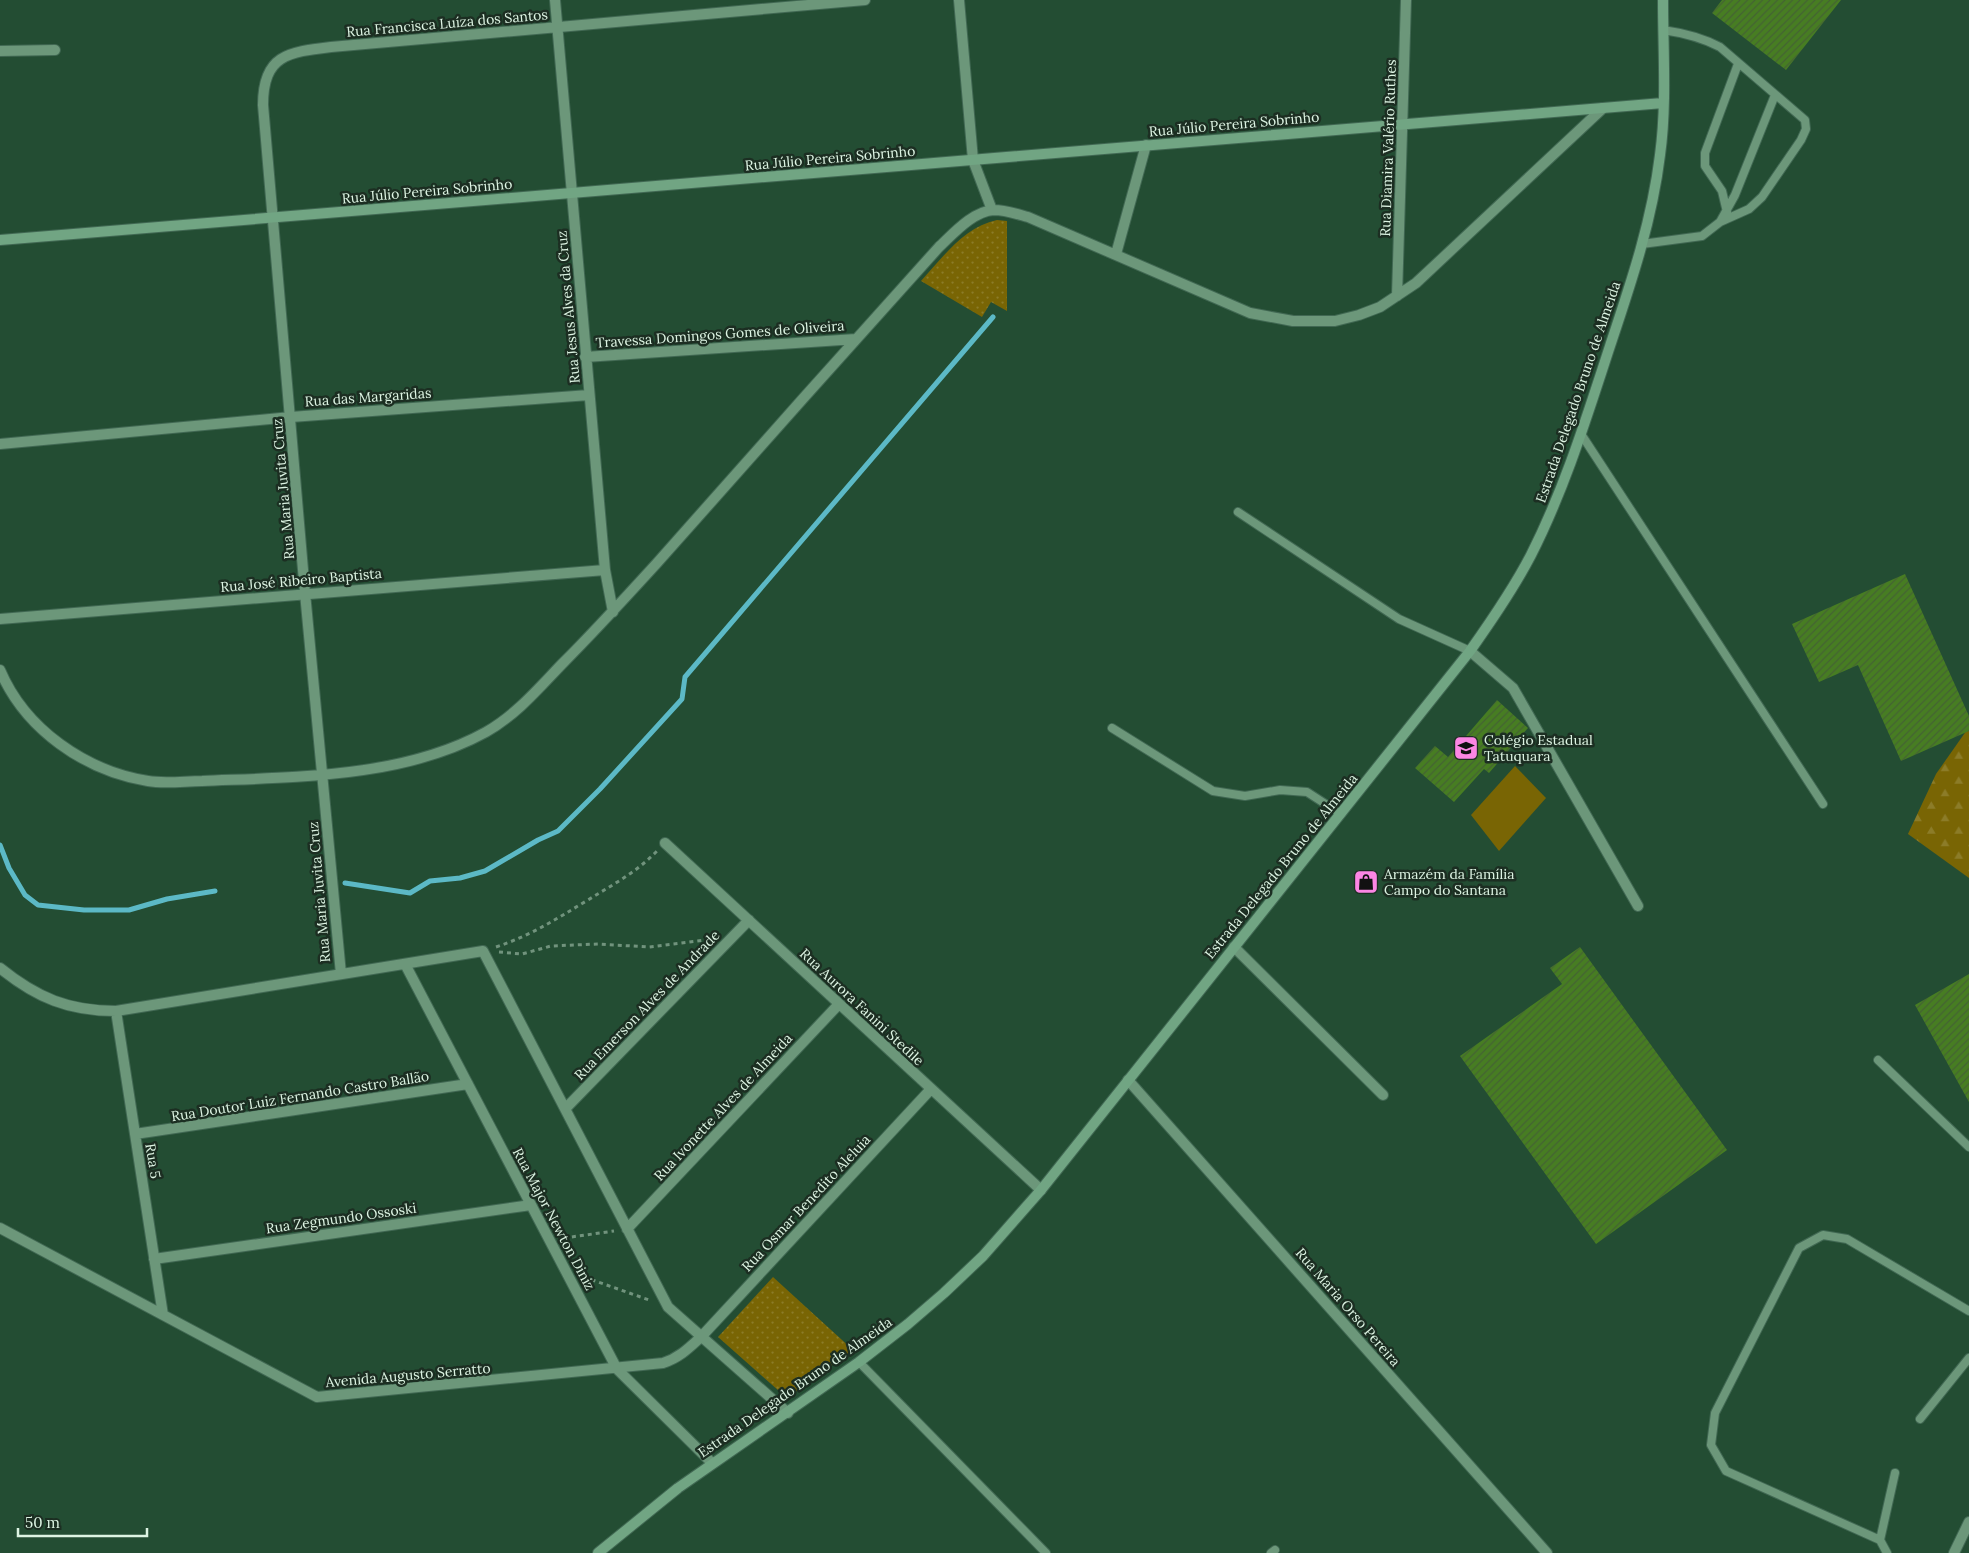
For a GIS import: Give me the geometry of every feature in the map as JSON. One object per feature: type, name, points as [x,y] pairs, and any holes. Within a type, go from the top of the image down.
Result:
[{"type":"main road","name":"Estrada Delegado Bruno de Almeida","points":[[598,1553],[647,1512],[712,1463],[788,1413],[860,1362],[944,1293],[983,1256],[1041,1190],[1341,814],[1490,623],[1531,556],[1560,492],[1581,434],[1642,244],[1656,186],[1661,154],[1663,0]]},
{"type":"main road","name":"Rua Júlio Pereira Sobrinho","points":[[0,240],[1663,103]]},
{"type":"street","name":"Rua Jesus Alves da Cruz","points":[[555,0],[605,570],[613,612]]},
{"type":"street","name":"Rua Francisca Luíza dos Santos","points":[[331,47],[865,0]]},
{"type":"street","points":[[959,0],[973,160],[992,210]]},
{"type":"street","name":"Rua Diamira Valério Ruthes","points":[[1397,296],[1406,0]]},
{"type":"street","name":"Rua Maria Juvita Cruz","points":[[331,47],[314,49],[282,58],[270,69],[265,82],[263,105],[305,593],[341,974]]},
{"type":"street","points":[[0,51],[55,50]]},
{"type":"street","points":[[0,670],[8,688],[20,707],[33,721],[73,753],[96,766],[119,774],[150,781],[322,776],[398,763],[430,755],[461,744],[484,732],[509,717],[528,700],[613,612],[856,339],[953,234],[980,214],[992,210],[1028,217],[1236,308],[1257,315],[1293,321],[1335,321],[1380,307],[1433,268],[1603,108]]},
{"type":"street","points":[[1116,254],[1146,145]]},
{"type":"street","name":"Travessa Domingos Gomes de Oliveira","points":[[585,357],[856,339]]},
{"type":"street","name":"Rua das Margaridas","points":[[0,444],[291,417],[589,395]]},
{"type":"street","name":"Rua José Ribeiro Baptista","points":[[0,619],[605,570]]},
{"type":"street","points":[[1470,651],[1513,688],[1638,906]]},
{"type":"street","name":"Rua Aurora Fanini Stedile","points":[[665,843],[1041,1190]]},
{"type":"street","name":"Rua Emerson Alves de Andrade","points":[[565,1109],[749,920]]},
{"type":"street","points":[[1234,947],[1383,1095]]},
{"type":"street","points":[[0,968],[14,979],[46,998],[84,1009],[116,1011],[483,951],[668,1307],[788,1413]]},
{"type":"street","name":"Rua Major Newton Diniz","points":[[405,964],[617,1369],[712,1463]]},
{"type":"street","name":"Rua Ivonette Alves de Almeida","points":[[627,1228],[839,1004]]},
{"type":"street","name":"Rua 5","points":[[116,1011],[163,1315]]},
{"type":"street","name":"Rua Maria Orso Pereira","points":[[1128,1080],[1547,1553]]},
{"type":"street","name":"Rua Doutor Luiz Fernando Castro Ballão","points":[[136,1134],[468,1084]]},
{"type":"street","name":"Rua Osmar Benedito Aleluia","points":[[701,1336],[932,1089]]},
{"type":"street","name":"Rua Zegmundo Ossoski","points":[[154,1259],[531,1205]]},
{"type":"street","name":"Avenida Augusto Serratto","points":[[0,1228],[317,1397],[663,1363],[674,1359],[701,1336]]},
{"type":"street","points":[[1954,1553],[1969,1522]]},
{"type":"lane","points":[[1642,244],[1702,236],[1720,222],[1749,209],[1762,197],[1801,140],[1806,129],[1805,120],[1720,47],[1707,40],[1687,34],[1663,30]]},
{"type":"lane","points":[[1727,212],[1722,191],[1704,166],[1705,153],[1738,64]]},
{"type":"lane","points":[[1720,222],[1727,212],[1775,95]]},
{"type":"lane","points":[[1581,434],[1823,804]]},
{"type":"lane","points":[[1238,512],[1399,619],[1470,651]]},
{"type":"lane","points":[[1112,728],[1213,791],[1245,796],[1280,790],[1307,792],[1341,814]]},
{"type":"lane","points":[[1878,1060],[1969,1147]]},
{"type":"lane","points":[[1887,1553],[1880,1540],[1726,1471],[1711,1444],[1715,1413],[1799,1248],[1823,1235],[1847,1239],[1969,1311]]},
{"type":"lane","points":[[1920,1419],[1969,1358]]},
{"type":"lane","points":[[860,1362],[1046,1553]]},
{"type":"lane","points":[[1880,1540],[1895,1473]]},
{"type":"path","points":[[483,951],[531,934],[629,875],[646,863],[665,843]]},
{"type":"path","points":[[483,951],[522,954],[551,946],[598,944],[649,947],[734,935]]},
{"type":"path","points":[[550,1240],[627,1228]]},
{"type":"path","points":[[565,1270],[668,1307]]},
{"type":"green space","points":[[997,220],[1007,221],[1007,311],[991,302],[982,317],[921,281],[964,236],[974,229]]},
{"type":"green space","points":[[1969,727],[1969,878],[1908,834],[1936,774]]},
{"type":"green space","points":[[1515,766],[1546,798],[1499,851],[1471,815]]},
{"type":"green space","points":[[773,1277],[853,1350],[787,1398],[718,1337]]},
{"type":"building","points":[[1722,0],[1841,0],[1786,70],[1712,13]]},
{"type":"building","points":[[1905,574],[1969,716],[1969,731],[1901,761],[1858,665],[1819,682],[1792,624]]},
{"type":"building","name":"Colégio Estadual Tatuquara","points":[[1497,700],[1528,728],[1489,773],[1484,769],[1454,802],[1415,768],[1435,746],[1448,757]]},
{"type":"building","points":[[1580,947],[1727,1150],[1596,1244],[1460,1056],[1562,984],[1550,968]]},
{"type":"building","points":[[1969,974],[1969,1102],[1915,1005]]},
{"type":"waterway","points":[[345,883],[410,893],[430,881],[460,878],[485,871],[538,840],[558,831],[600,789],[682,699],[685,677],[993,317]]},
{"type":"waterway","points":[[0,845],[9,868],[25,895],[38,905],[84,910],[129,910],[167,899],[215,891]]},
{"type":"place","name":"Colégio Estadual Tatuquara","points":[[1466,748]]},
{"type":"place","name":"Armazém da Família Campo do Santana","points":[[1366,882]]}]
